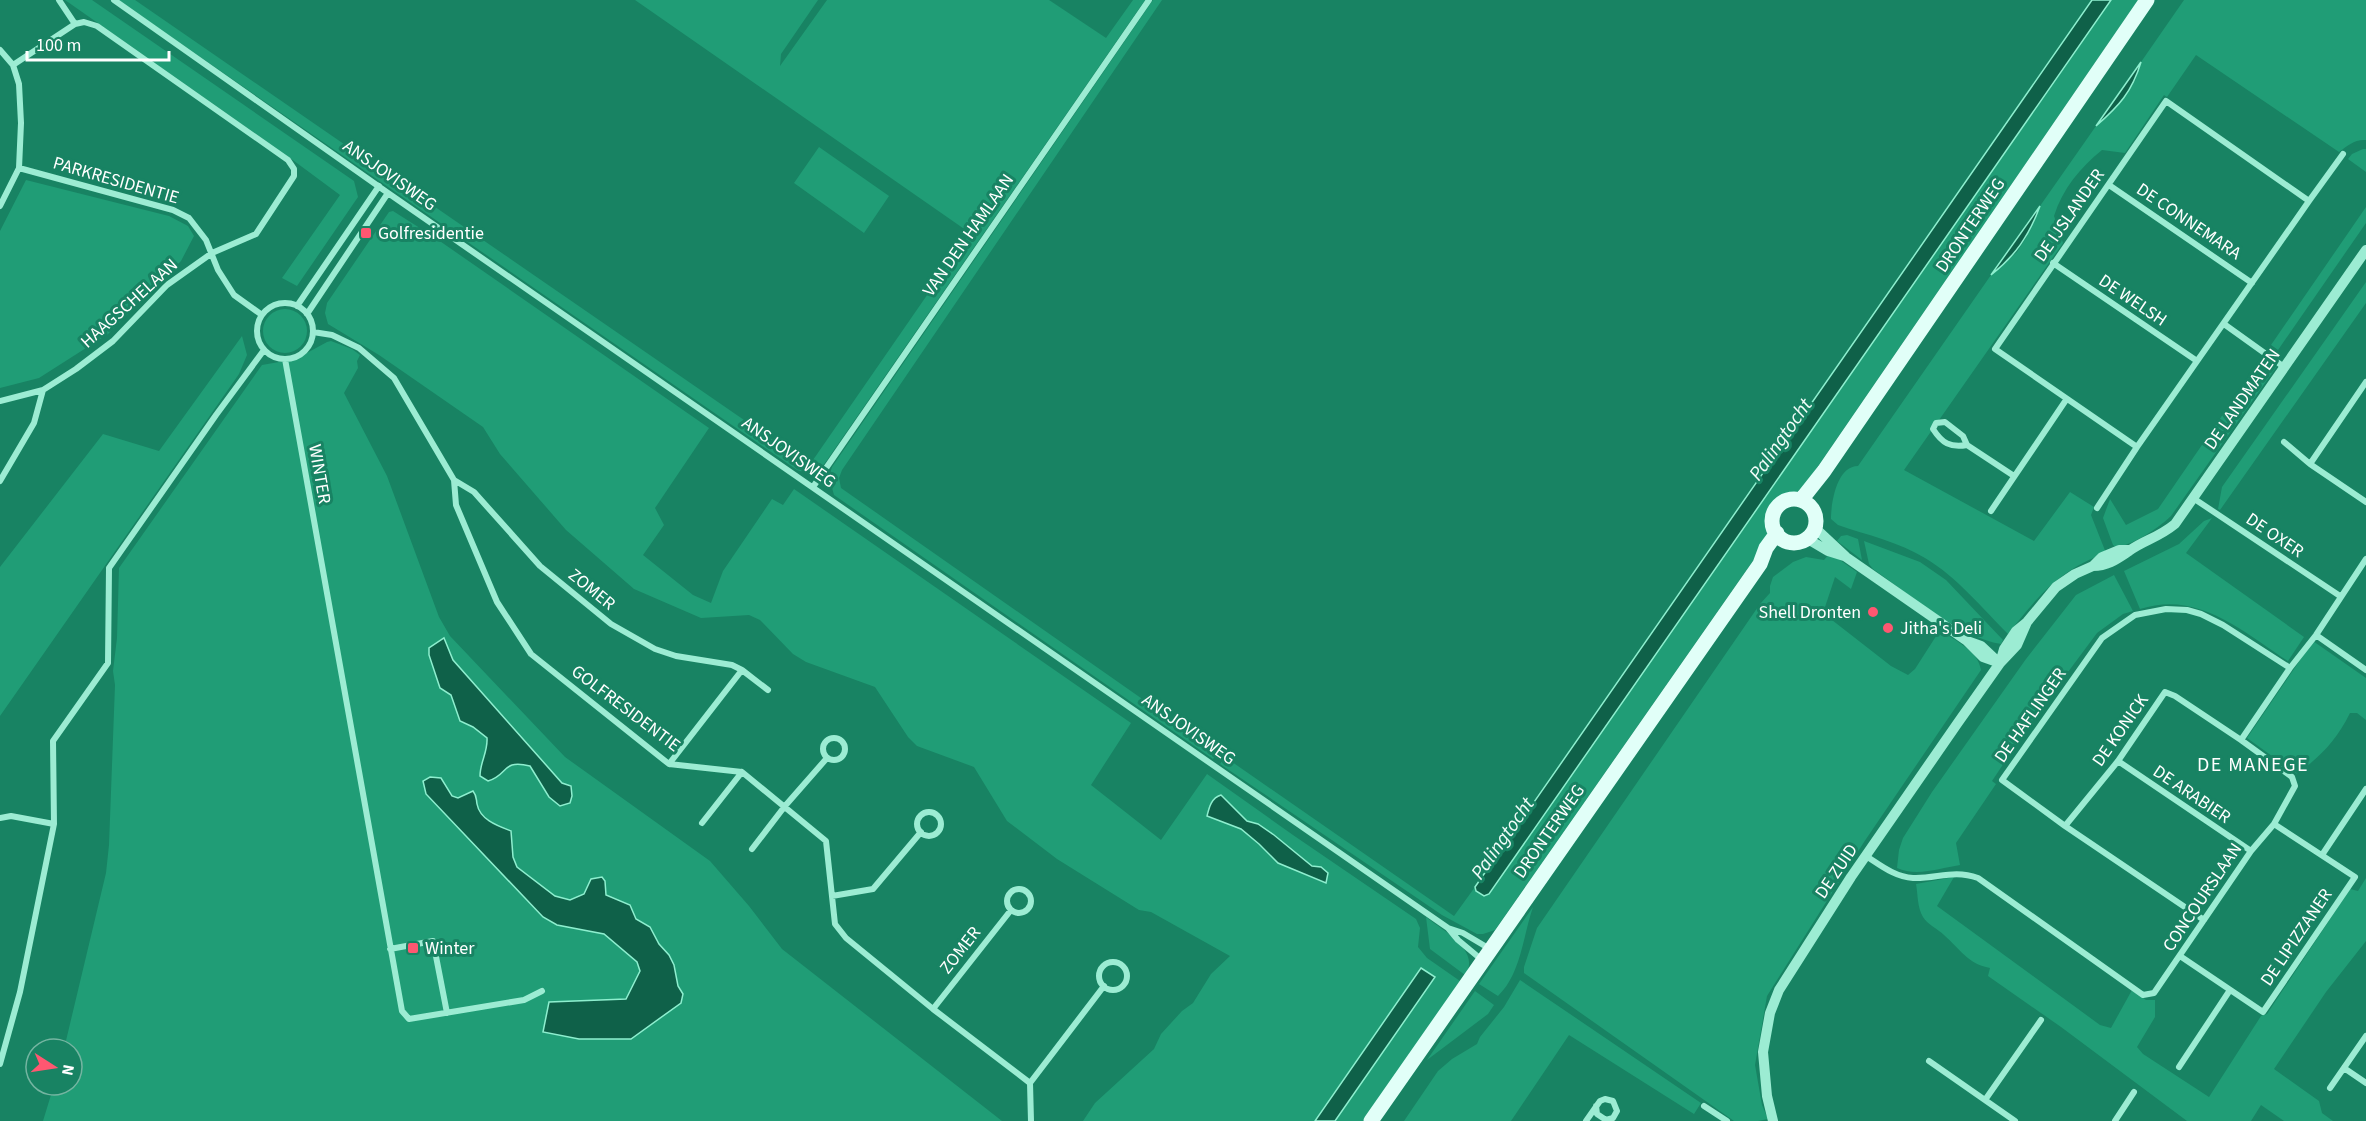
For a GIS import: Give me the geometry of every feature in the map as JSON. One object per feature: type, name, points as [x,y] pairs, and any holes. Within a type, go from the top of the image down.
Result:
[{"type":"main road","name":"DRONTERWEG","points":[[1806,503],[1824,471],[2147,0]]},
{"type":"main road","points":[[1787,500],[1806,503],[1815,517],[1810,533],[1797,542],[1782,537],[1773,521],[1777,508],[1787,500]]},
{"type":"main road","name":"DRONTERWEG","points":[[1371,1121],[1760,564],[1782,537]]},
{"type":"street","points":[[13,65],[75,24],[59,0]]},
{"type":"street","name":"ANSJOVISWEG","points":[[114,0],[388,193],[1448,928],[1458,940],[1486,955]]},
{"type":"street","name":"VAN DEN HAMLAAN","points":[[813,487],[1149,0]]},
{"type":"street","name":"HAAGSCHELAAN","points":[[0,401],[43,390],[112,341],[167,285],[212,254],[256,234],[291,183],[294,170],[288,160],[97,26],[84,22],[75,24]]},
{"type":"street","points":[[0,50],[13,65],[19,84],[20,114],[19,168],[0,206]]},
{"type":"street","name":"DE IJSLANDER","points":[[2137,447],[1995,349],[2166,101],[2309,201]]},
{"type":"street","points":[[2097,508],[2137,447],[2343,154]]},
{"type":"street","name":"PARKRESIDENTIE","points":[[19,168],[173,210],[189,218],[206,240],[219,270],[234,295],[262,315]]},
{"type":"street","name":"DE CONNEMARA","points":[[2109,185],[2252,283]]},
{"type":"street","points":[[297,306],[379,186]]},
{"type":"street","points":[[307,314],[388,193]]},
{"type":"street","name":"DE LANDMATEN","points":[[2000,663],[2010,640],[2056,587],[2075,574],[2094,566],[2102,557],[2119,550],[2129,550],[2164,533],[2175,524],[2366,250]]},
{"type":"street","name":"DE WELSH","points":[[2053,263],[2197,361]]},
{"type":"street","points":[[286,303],[297,306],[307,314],[313,332],[304,352],[285,359],[273,356],[264,350],[257,335],[262,315],[275,305],[286,303]]},
{"type":"street","points":[[2224,324],[2284,367]]},
{"type":"street","name":"GOLFRESIDENTIE","points":[[313,332],[332,335],[359,348],[394,378],[454,480],[456,505],[496,602],[531,654],[669,764],[742,772]]},
{"type":"street","points":[[0,1064],[20,992],[54,824],[53,741],[108,663],[109,568],[209,424],[264,350]]},
{"type":"street","name":"WINTER","points":[[285,359],[402,1011],[409,1019],[524,1000],[542,991]]},
{"type":"street","points":[[2310,464],[2366,382]]},
{"type":"street","points":[[0,481],[33,423],[43,390]]},
{"type":"street","points":[[1991,511],[2066,400]]},
{"type":"street","points":[[1967,446],[1964,436],[1945,422],[1936,423],[1933,429],[1941,441],[1954,447],[1967,446],[2014,476]]},
{"type":"street","points":[[2284,442],[2310,464],[2366,502]]},
{"type":"street","name":"ZOMER","points":[[454,480],[474,492],[540,566],[612,624],[655,649],[676,656],[732,665],[742,669],[768,690]]},
{"type":"street","name":"DE OXER","points":[[2193,498],[2340,596]]},
{"type":"street","points":[[1810,533],[1967,641],[1987,650],[2000,663]]},
{"type":"street","points":[[2241,740],[2290,668],[2316,635],[2366,559]]},
{"type":"street","name":"DE HAFLINGER","points":[[2204,920],[2065,826],[2002,780],[2102,638],[2135,615],[2166,609],[2187,610],[2223,625],[2290,668]]},
{"type":"street","points":[[2316,635],[2366,670]]},
{"type":"street","name":"DE ZUID","points":[[1773,1121],[1767,1096],[1763,1052],[1770,1013],[1779,990],[1866,856],[2000,663]]},
{"type":"street","points":[[669,764],[742,669]]},
{"type":"street","name":"DE KONICK","points":[[2065,826],[2118,761],[2164,693],[2175,696],[2241,740]]},
{"type":"street","name":"CONCOURSLAAN","points":[[1866,856],[1903,876],[1915,878],[1964,873],[1978,878],[2143,994],[2154,993],[2251,851],[2274,824],[2295,786],[2292,777],[2241,740]]},
{"type":"street","points":[[752,849],[785,806],[827,758]]},
{"type":"street","name":"DE ARABIER","points":[[2118,761],[2251,851]]},
{"type":"street","points":[[702,823],[742,772],[785,806],[826,841],[835,924],[846,938],[933,1009],[1030,1083]]},
{"type":"street","points":[[2322,855],[2366,789]]},
{"type":"street","points":[[0,818],[11,816],[54,824]]},
{"type":"street","name":"DE LIPIZZANER","points":[[2180,956],[2263,1012],[2355,877],[2274,824]]},
{"type":"street","points":[[832,896],[873,889],[921,832]]},
{"type":"street","name":"ZOMER","points":[[933,1009],[1011,910]]},
{"type":"street","name":"ANSJOVISWEG","points":[[1448,928],[1463,933],[1486,955]]},
{"type":"street","points":[[390,949],[433,940],[447,1013]]},
{"type":"street","points":[[1114,962],[1123,966],[1127,976],[1123,985],[1113,990],[1104,986],[1100,974],[1105,965],[1114,962]]},
{"type":"street","points":[[1031,1121],[1030,1083],[1104,986]]},
{"type":"street","points":[[2179,1067],[2230,990]]},
{"type":"street","points":[[1985,1100],[2041,1020]]},
{"type":"street","points":[[2330,1088],[2366,1036]]},
{"type":"street","points":[[1929,1061],[2015,1121]]},
{"type":"street","points":[[2344,1068],[2366,1083]]},
{"type":"street","points":[[2115,1121],[2134,1092]]},
{"type":"street","points":[[1586,1121],[1596,1106]]},
{"type":"street","points":[[1704,1106],[1727,1121]]},
{"type":"shaded area","points":[[65,0],[92,0],[354,181],[358,197],[297,286],[282,278],[340,195]]},
{"type":"shaded area","points":[[118,0],[135,0],[802,460],[813,460],[970,233],[635,0],[818,0],[781,54],[780,66],[827,0],[1049,0],[1106,38],[1133,0],[1145,0],[825,463],[816,471],[805,472],[797,470]]},
{"type":"shaded area","points":[[1153,0],[1162,0],[842,470],[839,478],[841,488],[1218,752],[1213,759],[834,495],[829,477],[832,467]]},
{"type":"shaded area","points":[[2092,0],[2111,0],[1489,894],[1484,896],[1476,891],[1475,887]]},
{"type":"shaded area","points":[[2111,0],[2138,0],[1803,488],[1780,498],[1773,505],[1769,515],[1766,542],[1495,930],[1477,934],[1442,915],[1220,764],[1225,757],[1454,916],[1475,887],[1476,891],[1484,896],[1489,894]]},
{"type":"shaded area","points":[[2184,0],[2366,0],[2366,140],[2348,145],[2339,152],[2196,55],[2167,97],[2164,95],[2125,153],[2102,150],[2073,179],[2062,196],[2054,216],[2063,243],[1904,470],[2034,541],[2070,492],[2094,507],[2091,515],[2106,553],[2075,567],[2062,576],[2040,596],[2008,634],[1958,584],[1925,558],[1894,543],[1838,525],[1831,519],[1834,495],[1840,478],[1851,468],[1858,466],[1991,275],[2017,252],[2040,206],[2096,126],[2115,109],[2135,81],[2141,62]]},
{"type":"shaded area","points":[[2141,62],[2124,98],[2096,126]]},
{"type":"shaded area","points":[[819,147],[889,196],[864,233],[794,183]]},
{"type":"shaded area","points":[[2366,149],[2366,172],[2348,159],[2352,154]]},
{"type":"shaded area","points":[[26,180],[169,216],[188,226],[194,236],[181,261],[108,334],[39,378],[0,388],[0,231]]},
{"type":"shaded area","points":[[2040,206],[2020,245],[1991,275]]},
{"type":"shaded area","points":[[2366,207],[2366,223],[2278,350],[2271,345]]},
{"type":"shaded area","points":[[393,211],[434,237],[709,428],[655,508],[664,525],[643,555],[693,595],[711,603],[723,571],[772,499],[783,505],[794,489],[1131,723],[1091,785],[1161,840],[1207,774],[1416,919],[1420,928],[1418,947],[1427,958],[1460,981],[1363,1121],[1335,1121],[1434,978],[1421,968],[1315,1121],[1083,1121],[1095,1103],[1154,1049],[1161,1034],[1182,1011],[1193,1003],[1211,974],[1230,956],[1151,912],[1139,910],[1057,859],[1007,821],[974,767],[917,746],[908,737],[875,687],[806,662],[793,654],[760,620],[749,615],[701,618],[634,589],[566,530],[500,454],[483,427],[379,355],[328,324],[325,313],[327,303],[389,212]],"holes":[[[1221,795],[1247,821],[1274,835],[1313,866],[1321,867],[1328,873],[1322,882],[1278,863],[1241,829],[1207,816]]]},
{"type":"shaded area","points":[[2366,282],[2366,303],[2220,510],[2218,509],[2222,487]]},
{"type":"shaded area","points":[[285,309],[294,310],[301,315],[306,322],[306,340],[301,347],[294,352],[285,353],[276,352],[269,347],[264,340],[263,331],[264,322],[269,315],[276,310]]},
{"type":"shaded area","points":[[242,336],[247,355],[239,374],[0,716],[0,567],[103,434],[159,451]]},
{"type":"shaded area","points":[[331,341],[352,349],[360,355],[357,361],[358,368],[344,393],[387,476],[439,617],[450,636],[565,757],[710,861],[782,949],[1002,1121],[43,1121],[50,1097],[84,1097],[84,1037],[67,1037],[106,873],[109,845],[115,685],[113,671],[117,638],[119,568],[262,365],[296,359]]},
{"type":"shaded area","points":[[2263,356],[2277,366],[2171,516],[2139,539],[2117,548],[2113,545],[2103,518],[2110,499],[2126,525],[2158,509]]},
{"type":"shaded area","points":[[2212,518],[2186,553],[2304,637],[2288,661],[2236,626],[2200,609],[2181,605],[2161,605],[2140,609],[2124,571],[2179,544],[2204,521]]},
{"type":"shaded area","points":[[1847,535],[1858,539],[1862,560],[1837,541],[1841,536]]},
{"type":"shaded area","points":[[1864,541],[1920,562],[1946,580],[2003,640],[2001,644],[1985,640],[1952,624],[1873,569],[1869,564]]},
{"type":"shaded area","points":[[1830,553],[1857,572],[1851,589],[1835,577],[1823,613],[1891,666],[1908,675],[1915,669],[1940,630],[1971,651],[1981,670],[1864,842],[1767,996],[1755,1065],[1762,1105],[1768,1119],[1734,1121],[1524,973],[1524,967],[1537,928],[1760,604],[1770,593],[1773,577],[1793,562],[1806,557],[1824,560]]},
{"type":"shaded area","points":[[2114,575],[2133,611],[2123,614],[2097,633],[2036,715],[1992,781],[1996,784],[1956,843],[1960,865],[1920,872],[1897,868],[1903,838],[1932,792],[2026,659],[2076,595]]},
{"type":"shaded area","points":[[444,638],[453,660],[562,783],[571,786],[570,803],[560,806],[549,797],[530,766],[521,764],[510,766],[488,781],[480,776],[487,738],[473,727],[460,721],[451,695],[440,688],[429,655],[429,648]]},
{"type":"shaded area","points":[[2313,641],[2366,678],[2366,720],[2357,713],[2350,713],[2328,747],[2297,774],[2247,738]]},
{"type":"shaded area","points":[[430,777],[441,778],[452,796],[458,798],[473,791],[482,814],[490,822],[511,831],[513,857],[517,867],[555,896],[570,900],[584,894],[591,879],[602,877],[605,881],[606,895],[630,905],[636,919],[650,927],[659,944],[669,955],[674,965],[678,986],[683,994],[681,1003],[631,1039],[579,1039],[543,1032],[549,1002],[626,999],[640,971],[637,962],[604,934],[557,925],[543,917],[426,794],[423,781]]},
{"type":"shaded area","points":[[1221,795],[1247,821],[1258,824],[1274,835],[1312,866],[1321,867],[1328,873],[1326,883],[1278,863],[1241,829],[1207,816],[1213,801]]},
{"type":"shaded area","points":[[1954,877],[1937,906],[2100,1025],[2111,1028],[2132,990],[2146,1000],[2155,1000],[2155,1017],[2137,1047],[2143,1054],[2209,1097],[2261,1016],[2267,1014],[2350,889],[2358,891],[2366,878],[2366,941],[2326,992],[2274,1069],[2319,1101],[2322,1113],[2333,1121],[2284,1121],[2261,1105],[2251,1121],[2187,1121],[1988,976],[1990,968],[1970,959],[1925,920],[1920,909],[1916,884]]},
{"type":"shaded area","points":[[1533,907],[1517,966],[1506,987],[1498,996],[1479,984]]},
{"type":"shaded area","points":[[1426,917],[1450,935],[1464,950],[1469,966],[1465,975],[1430,949]]},
{"type":"shaded area","points":[[1421,968],[1435,977],[1335,1121],[1315,1121]]},
{"type":"shaded area","points":[[1520,980],[1701,1103],[1694,1114],[1569,1035],[1511,1121],[1404,1121],[1438,1071],[1452,1059],[1477,1044]]},
{"type":"shaded area","points":[[1475,991],[1494,1005],[1488,1014],[1427,1060]]},
{"type":"place","name":"Golfresidentie","points":[[366,233]]},
{"type":"place","name":"Shell Dronten","points":[[1873,612]]},
{"type":"place","name":"Jitha's Deli","points":[[1888,628]]},
{"type":"place","name":"Winter","points":[[413,948]]},
{"type":"district","name":"DE MANEGE","points":[[2253,764]]},
{"type":"water label","name":"Palingtocht","points":[[1780,439]]},
{"type":"water label","name":"Palingtocht","points":[[1502,838]]}]
